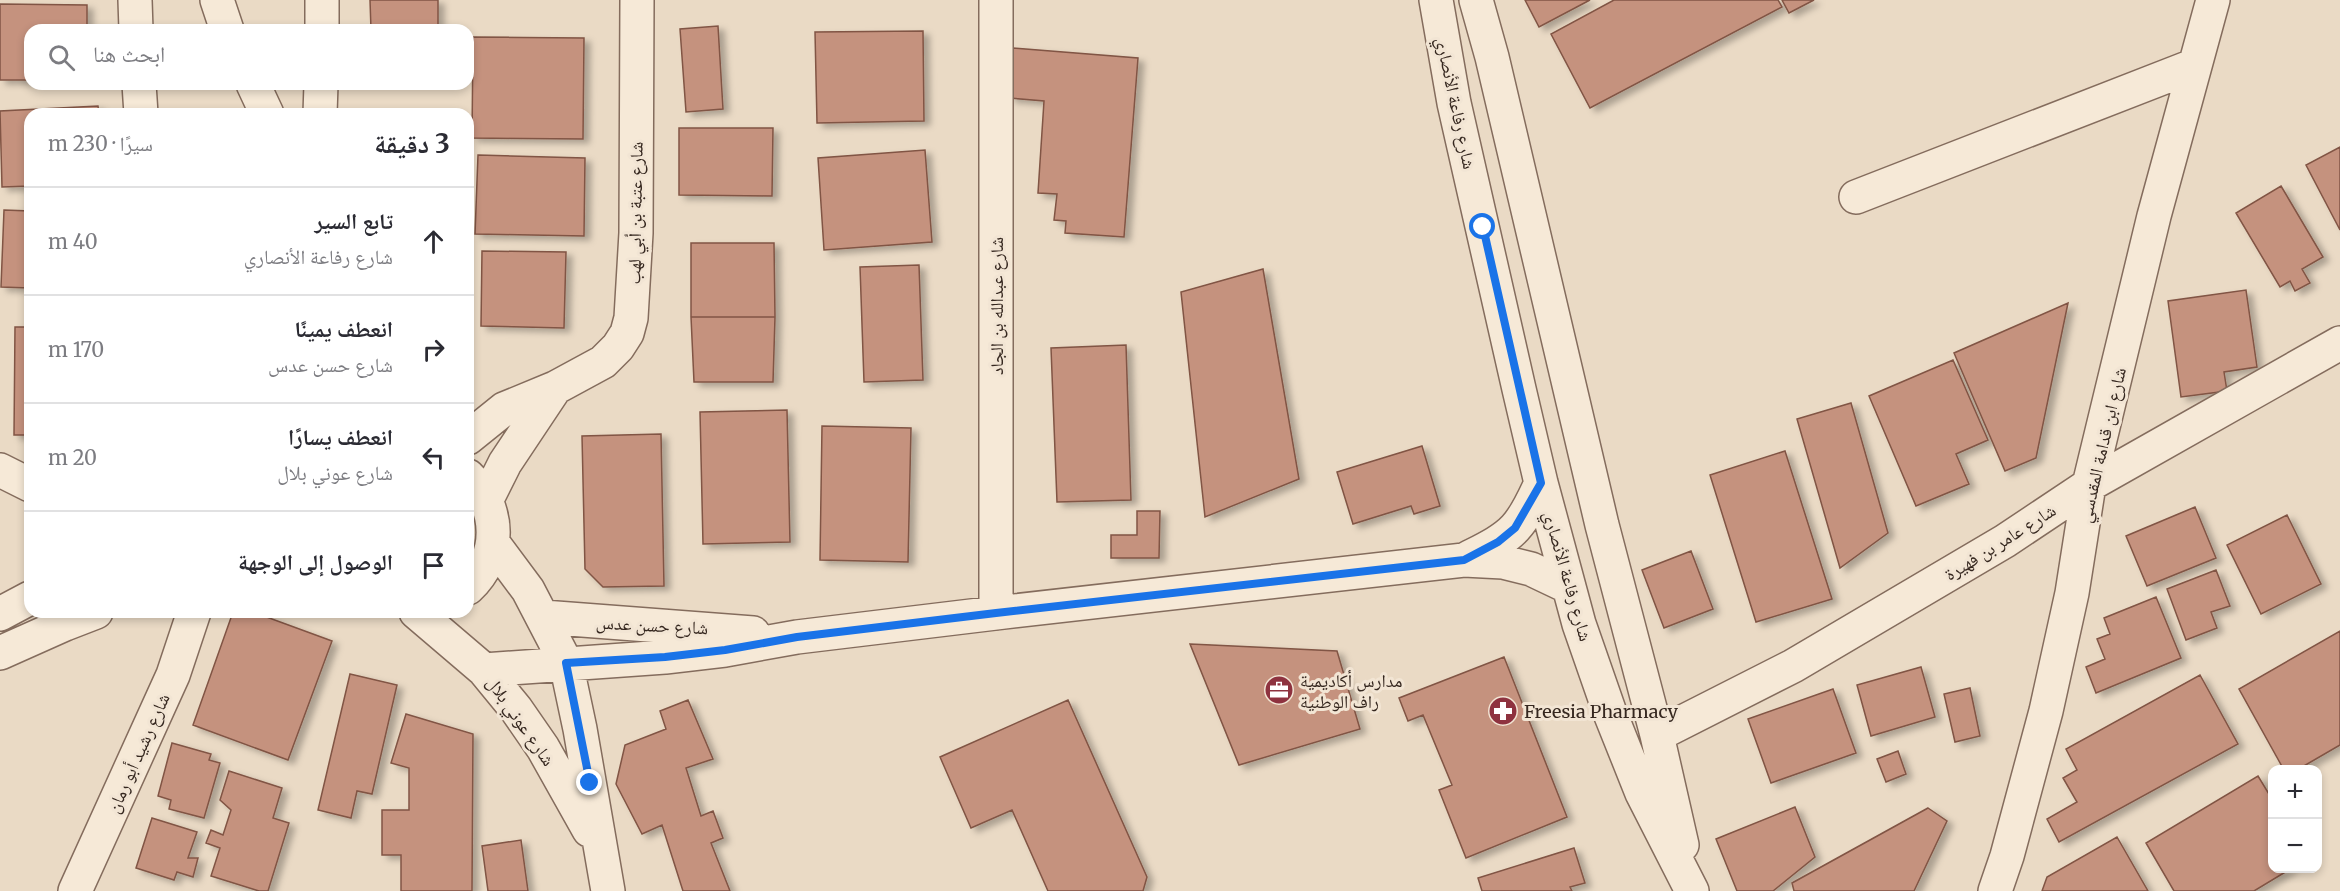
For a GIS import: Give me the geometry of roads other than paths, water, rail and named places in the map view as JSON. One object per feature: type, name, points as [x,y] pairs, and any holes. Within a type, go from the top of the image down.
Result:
[{"type":"street","points":[[135,0],[136,24]]},
{"type":"street","points":[[217,0],[225,24]]},
{"type":"street","points":[[322,0],[322,24]]},
{"type":"street","name":"شارع عتبة بن أبي لهب","points":[[474,433],[504,409],[555,388],[603,362],[618,347],[627,333],[632,318],[636,233],[637,0]]},
{"type":"street","name":"شارع عبدالله بن الجاد","points":[[996,0],[996,613]]},
{"type":"street","name":"شارع رفاعة الأنصاري","points":[[1436,0],[1454,103],[1541,483],[1569,587],[1610,713],[1642,793],[1692,891]]},
{"type":"street","name":"شارع رفاعة الأنصاري","points":[[1476,0],[1492,57],[1602,525],[1657,735],[1692,891]]},
{"type":"street","name":"شارع ابن قدامة المقدسي","points":[[1995,891],[2007,856],[2046,711],[2072,594],[2090,484],[2154,216],[2193,66],[2213,0]]},
{"type":"street","points":[[1856,197],[2193,66]]},
{"type":"street","points":[[139,90],[141,108]]},
{"type":"street","points":[[256,90],[264,108]]},
{"type":"street","points":[[320,108],[321,90]]},
{"type":"street","name":"شارع عامر بن فهيرة","points":[[1657,735],[1793,666],[2005,541],[2090,484],[2340,343]]},
{"type":"street","name":"شارع عتبة بن أبي لهب","points":[[477,488],[505,463],[555,388]]},
{"type":"street","points":[[0,470],[24,482]]},
{"type":"street","name":"شارع حسن عدس","points":[[1464,560],[1498,542],[1515,528],[1541,483]]},
{"type":"street","points":[[474,582],[488,562],[493,543],[493,523],[477,488]]},
{"type":"street","name":"شارع عوني بلال","points":[[493,543],[528,590],[566,663],[580,729],[608,891]]},
{"type":"street","name":"شارع حسن عدس","points":[[484,670],[665,657],[725,650],[797,637],[1464,560],[1503,562],[1531,569],[1569,587]]},
{"type":"street","points":[[0,614],[24,601]]},
{"type":"street","name":"شارع حسن عدس","points":[[543,617],[797,637]]},
{"type":"street","points":[[0,653],[80,618]]},
{"type":"street","name":"شارع رشيد أبو رمان","points":[[75,891],[174,675],[192,618]]},
{"type":"street","name":"شارع عوني بلال","points":[[423,618],[484,670],[516,709],[543,748],[600,850]]},
{"type":"place","name":"مدارس أكاديمية راف الوطنية","points":[[1279,690]]},
{"type":"place","name":"Freesia Pharmacy","points":[[1503,711]]}]
